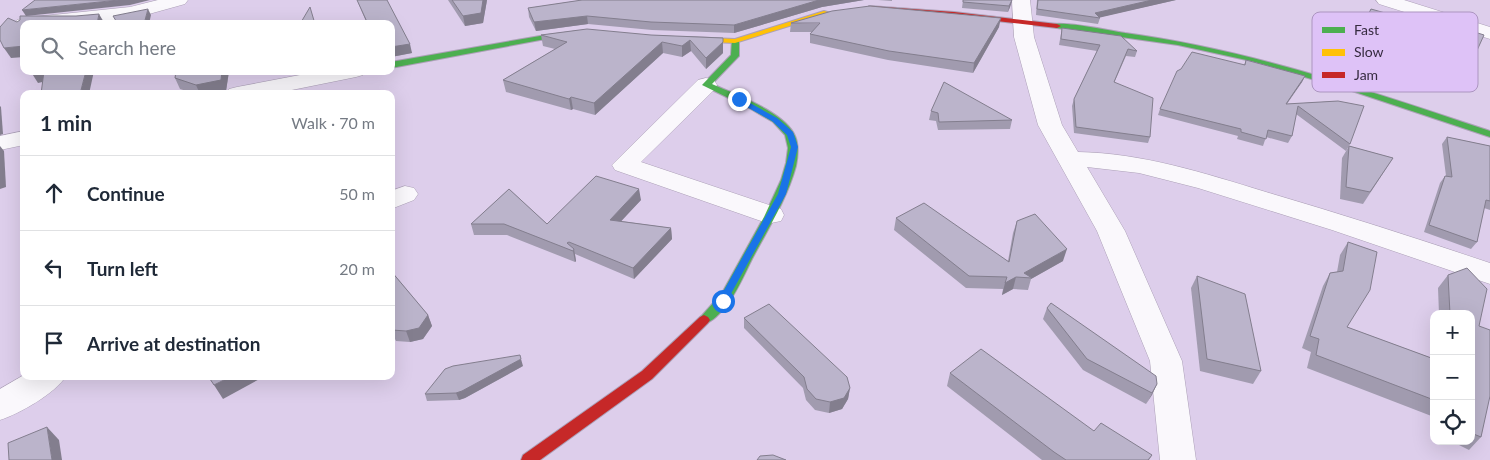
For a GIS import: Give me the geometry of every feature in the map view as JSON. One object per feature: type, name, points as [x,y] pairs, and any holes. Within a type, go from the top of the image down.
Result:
[{"type":"street","points":[[59,20],[130,13],[179,0]]},
{"type":"street","points":[[1385,0],[1423,12]]},
{"type":"street","points":[[859,9],[1022,11],[1236,55],[1312,76]]},
{"type":"street","points":[[680,39],[735,41],[839,11]]},
{"type":"street","points":[[1022,11],[1024,36],[1050,124],[1111,231],[1166,361],[1178,460]]},
{"type":"street","points":[[1478,29],[1490,33]]},
{"type":"street","points":[[395,64],[540,38],[588,32]]},
{"type":"street","points":[[735,41],[735,56],[624,165],[771,214]]},
{"type":"street","points":[[258,90],[335,75]]},
{"type":"street","points":[[528,460],[646,375],[723,301],[782,194],[793,158],[794,147],[790,134],[774,120],[746,103],[706,85]]},
{"type":"street","points":[[1362,92],[1490,134]]},
{"type":"street","points":[[0,142],[20,139]]},
{"type":"street","points":[[1070,159],[1096,159],[1140,166],[1196,179],[1356,227],[1490,274]]},
{"type":"street","points":[[0,406],[42,380]]},
{"type":"building","points":[[35,0],[119,0],[22,10]]},
{"type":"building","points":[[357,0],[387,0],[410,44],[395,46],[395,20],[366,20]]},
{"type":"building","points":[[452,0],[483,0],[481,13],[463,16]]},
{"type":"building","points":[[582,0],[819,0],[734,25],[651,22],[587,16],[534,22],[528,8]]},
{"type":"building","points":[[963,0],[1012,0],[1009,6],[963,2]]},
{"type":"building","points":[[1038,0],[1152,0],[1095,13],[1100,18],[1037,9]]},
{"type":"building","points":[[870,6],[1001,18],[974,63],[889,51],[810,34],[820,23],[791,23],[832,11]]},
{"type":"building","points":[[310,7],[314,20],[302,20]]},
{"type":"building","points":[[148,9],[145,20],[116,20],[113,16]]},
{"type":"building","points":[[1371,9],[1382,12],[1370,12]]},
{"type":"building","points":[[99,14],[98,20],[20,20],[20,16]]},
{"type":"building","points":[[8,18],[17,22],[20,20],[20,46],[4,48],[0,40],[0,27]]},
{"type":"building","points":[[1062,28],[1121,36],[1137,51],[1128,49],[1114,82],[1153,98],[1150,137],[1076,127],[1074,99],[1100,45],[1061,39]]},
{"type":"building","points":[[587,29],[651,35],[723,38],[723,42],[706,58],[690,40],[682,46],[662,42],[594,103],[571,97],[569,99],[503,80],[567,42],[541,35]]},
{"type":"building","points":[[1478,33],[1484,35],[1478,48]]},
{"type":"building","points":[[1192,52],[1245,65],[1246,60],[1305,76],[1286,104],[1338,101],[1364,106],[1350,144],[1298,106],[1292,136],[1268,130],[1266,139],[1241,132],[1241,129],[1160,109],[1177,71],[1181,69]]},
{"type":"building","points":[[43,75],[85,75],[81,90],[42,90]]},
{"type":"building","points":[[175,75],[222,75],[221,80],[196,85],[175,78]]},
{"type":"building","points":[[944,82],[1012,120],[939,122],[938,113],[931,111]]},
{"type":"building","points":[[1447,137],[1490,146],[1490,201],[1486,200],[1477,242],[1429,225],[1445,176],[1452,177]]},
{"type":"building","points":[[1349,146],[1393,158],[1370,192],[1346,187]]},
{"type":"building","points":[[596,176],[639,189],[610,220],[671,228],[633,268],[569,242],[567,243],[574,249],[573,251],[504,224],[471,224],[509,189],[547,224]]},
{"type":"building","points":[[924,203],[1009,262],[1017,221],[1035,214],[1067,249],[1024,273],[1032,278],[1016,277],[1005,283],[1007,277],[969,276],[896,218]]},
{"type":"building","points":[[1348,242],[1377,252],[1370,290],[1347,327],[1430,358],[1430,398],[1316,355],[1319,339],[1310,336],[1330,273],[1343,271]]},
{"type":"building","points":[[1467,268],[1487,289],[1479,326],[1490,330],[1490,396],[1481,437],[1475,435],[1475,310],[1450,310],[1448,275]]},
{"type":"building","points":[[395,276],[428,315],[419,328],[406,331],[395,330]]},
{"type":"building","points":[[1197,276],[1245,294],[1261,371],[1207,359]]},
{"type":"building","points":[[1051,303],[1156,376],[1157,384],[1152,393],[1087,359],[1047,308]]},
{"type":"building","points":[[769,304],[847,377],[850,388],[844,398],[830,402],[816,399],[807,389],[804,377],[744,318]]},
{"type":"building","points":[[981,349],[1094,431],[1101,423],[1152,455],[1148,460],[1066,460],[950,373]]},
{"type":"building","points":[[520,355],[521,359],[462,391],[456,393],[425,394],[445,369]]},
{"type":"building","points":[[211,380],[224,380],[214,385]]},
{"type":"building","points":[[47,427],[52,460],[9,460],[8,443]]},
{"type":"building","points":[[773,455],[786,460],[757,460],[760,456]]},
{"type":"traffic: fast","points":[[1057,26],[1178,43],[1252,59],[1312,76]]},
{"type":"traffic: fast","points":[[395,64],[540,38],[579,33]]},
{"type":"traffic: fast","points":[[704,320],[721,304],[769,217],[786,180],[793,148],[790,135],[776,120],[752,106],[706,85],[735,56],[735,41]]},
{"type":"traffic: fast","points":[[1364,92],[1490,134]]},
{"type":"traffic: slow","points":[[687,39],[735,41],[827,13]]},
{"type":"traffic: jam","points":[[872,8],[954,14],[1057,26]]},
{"type":"traffic: jam","points":[[528,460],[647,375],[704,320]]},
{"type":"route","points":[[723,301],[782,194],[793,158],[794,147],[790,134],[774,120],[739,99]]}]
